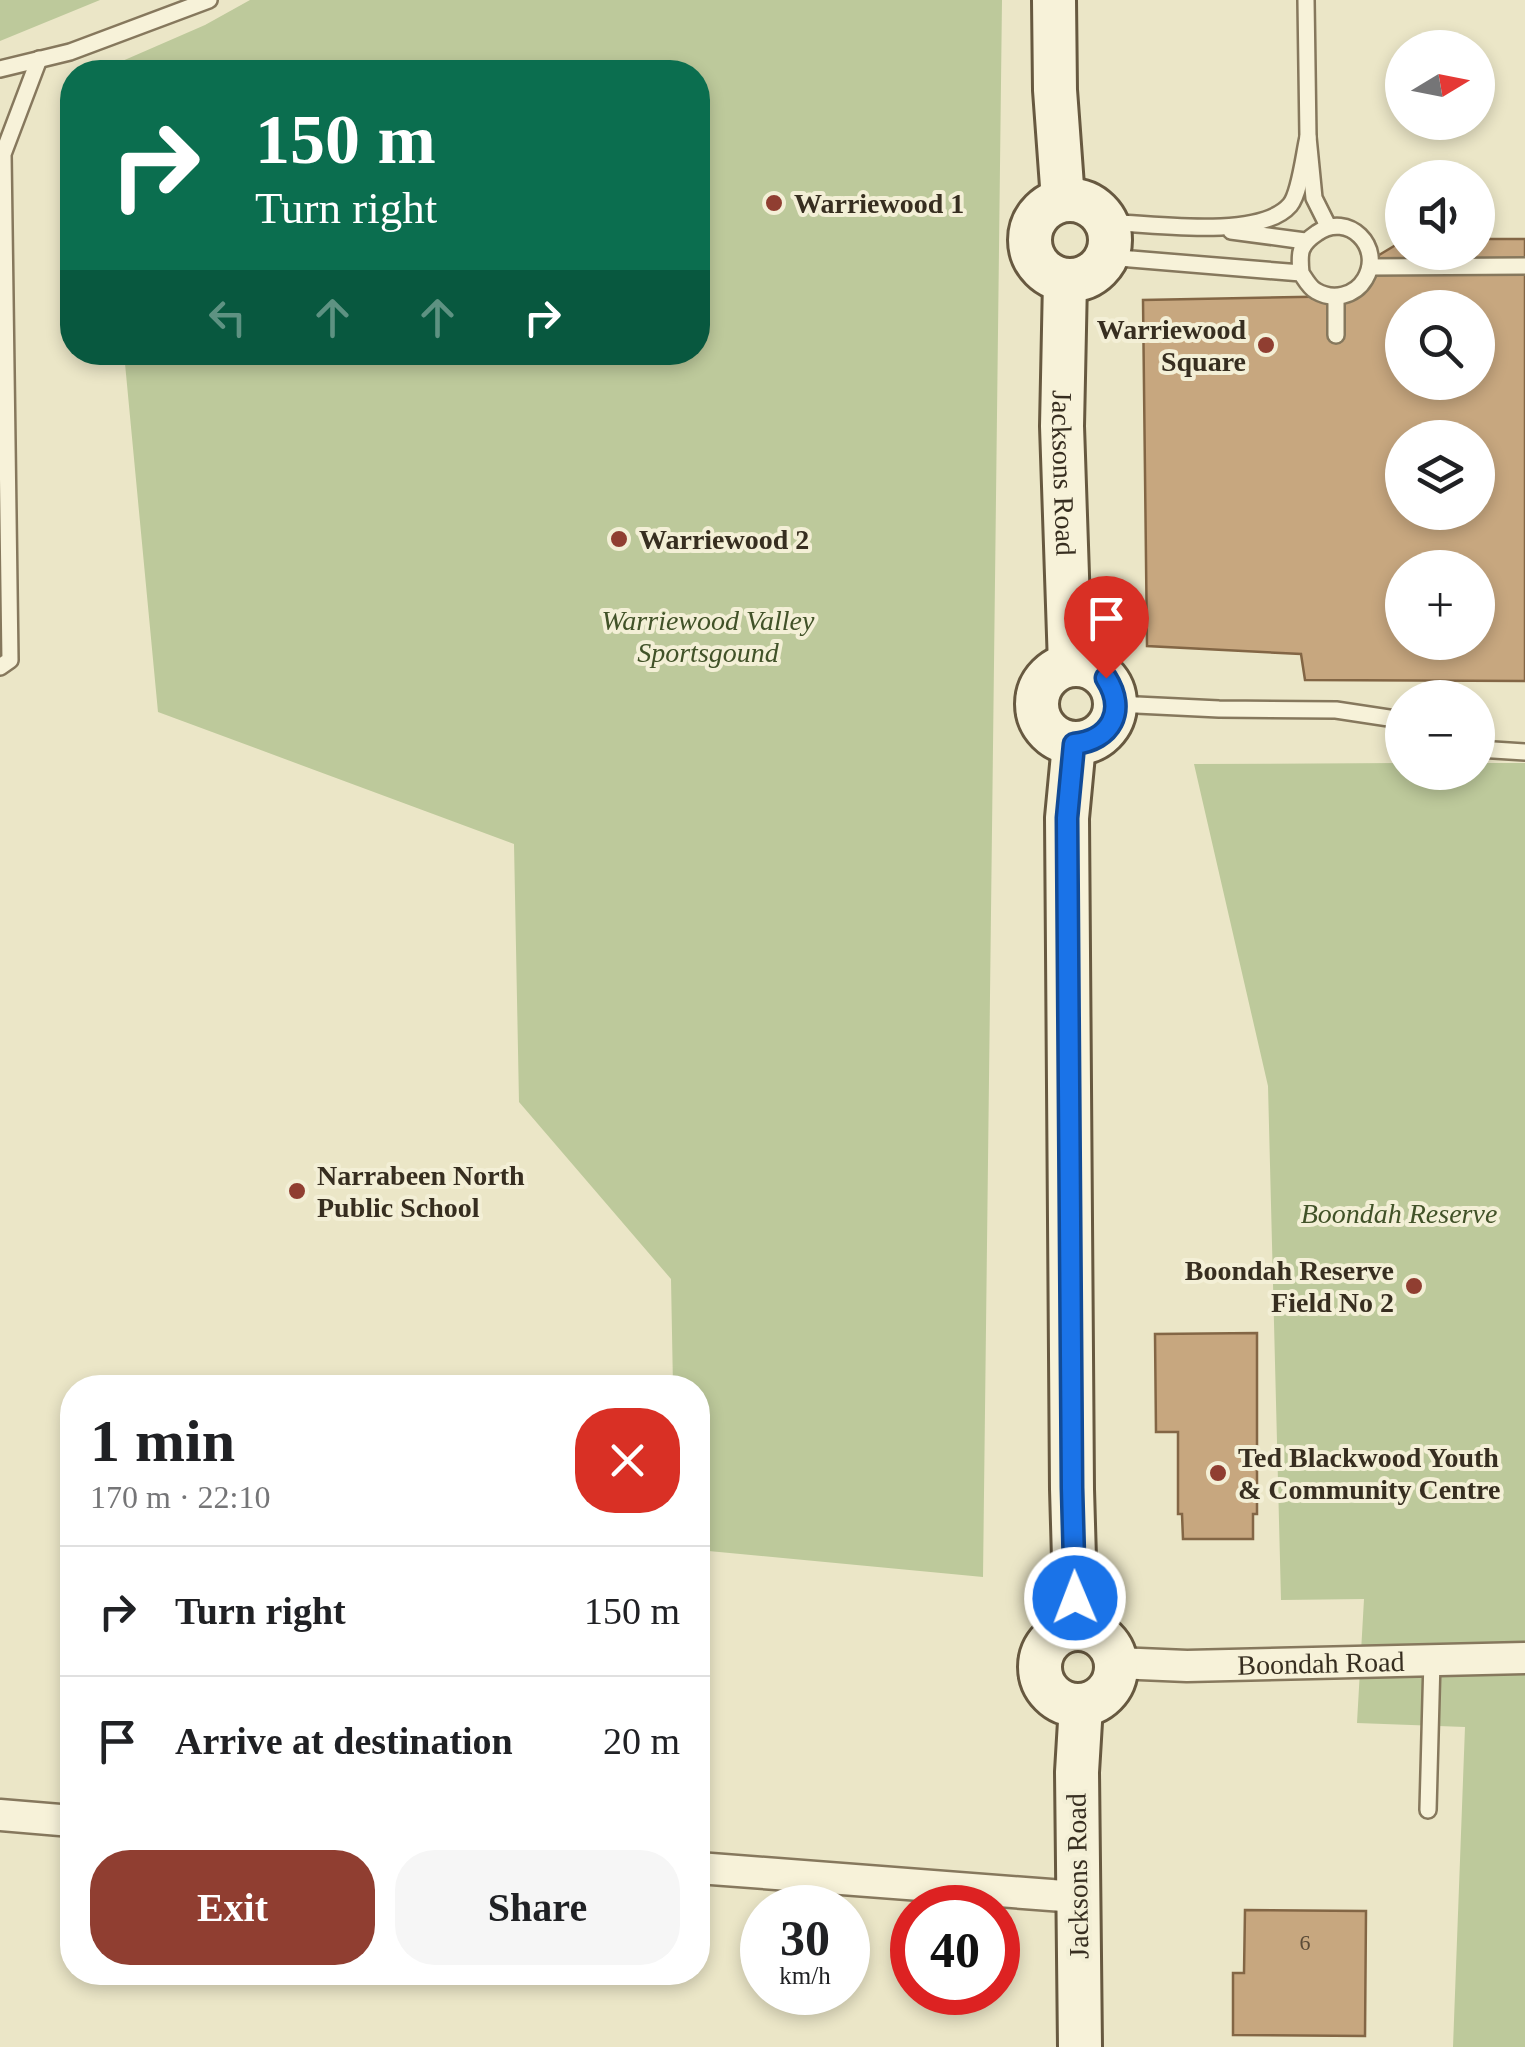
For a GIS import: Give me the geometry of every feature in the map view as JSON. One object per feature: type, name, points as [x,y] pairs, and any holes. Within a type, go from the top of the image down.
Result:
[{"type":"street","points":[[1054,0],[1055,90],[1063,200]]},
{"type":"street","points":[[1063,200],[1080,201],[1096,209],[1107,240],[1097,271],[1082,279],[1065,281],[1050,275],[1037,264],[1031,249],[1030,233],[1036,218],[1063,200]]},
{"type":"street","name":"Jacksons Road","points":[[1065,281],[1062,426],[1070,664]]},
{"type":"street","points":[[1070,664],[1084,665],[1106,678],[1114,690],[1116,704],[1108,728],[1099,737],[1074,744],[1048,732],[1037,706],[1038,692],[1046,679],[1070,664]]},
{"type":"street","points":[[1074,744],[1067,818],[1076,1628]]},
{"type":"street","points":[[1076,1628],[1101,1636],[1110,1644],[1116,1663],[1116,1676],[1110,1688],[1094,1702],[1081,1705],[1052,1695],[1041,1674],[1045,1648],[1052,1639],[1076,1628]]},
{"type":"street","name":"Boondah Road","points":[[1116,1663],[1187,1666],[1525,1658]]},
{"type":"street","name":"Jacksons Road","points":[[1080,2047],[1076,1772],[1081,1705]]},
{"type":"street","points":[[0,1815],[60,1820]]},
{"type":"street","points":[[710,1869],[1077,1897]]},
{"type":"lane","points":[[0,69],[70,52],[209,0]]},
{"type":"lane","points":[[1306,0],[1308,137],[1314,198],[1328,226]]},
{"type":"lane","points":[[0,667],[10,660],[4,154],[39,60]]},
{"type":"lane","points":[[1107,240],[1217,229],[1278,217],[1294,202],[1308,137]]},
{"type":"lane","points":[[1328,226],[1345,226],[1360,235],[1369,250],[1370,267],[1364,282],[1351,293],[1336,297],[1314,291],[1301,273],[1299,256],[1305,242],[1328,226]]},
{"type":"lane","points":[[1217,229],[1305,242]]},
{"type":"lane","points":[[1107,240],[1301,273]]},
{"type":"lane","points":[[1370,267],[1525,266]]},
{"type":"lane","points":[[1336,297],[1336,335]]},
{"type":"lane","points":[[1116,704],[1336,710],[1385,717]]},
{"type":"lane","points":[[1495,751],[1525,752]]},
{"type":"lane","points":[[1428,1810],[1432,1660]]},
{"type":"green space","points":[[0,0],[100,0],[0,41]]},
{"type":"green space","name":"Warriewood Valley Sportsgound","points":[[250,0],[1002,0],[983,1577],[710,1551],[710,1375],[673,1375],[671,1279],[519,1102],[514,844],[158,712],[125,365],[710,365],[710,60],[125,60],[205,25]]},
{"type":"green space","name":"Boondah Reserve","points":[[1385,763],[1385,790],[1495,790],[1495,763],[1525,763],[1525,2047],[1453,2047],[1465,1727],[1357,1723],[1364,1599],[1281,1600],[1268,1086],[1194,764]]},
{"type":"building","points":[[1495,239],[1525,239],[1525,681],[1305,680],[1301,654],[1147,646],[1143,300],[1353,296],[1370,281],[1379,255],[1385,252],[1385,270],[1495,270]]},
{"type":"building","name":"Ted Blackwood Youth & Community Centre","points":[[1257,1333],[1257,1514],[1253,1514],[1253,1539],[1183,1539],[1182,1514],[1178,1514],[1178,1432],[1156,1432],[1155,1334]]},
{"type":"building","points":[[1245,1910],[1366,1911],[1365,2036],[1233,2035],[1233,1973],[1244,1973]]},
{"type":"place","name":"Warriewood 1","points":[[774,203]]},
{"type":"place","name":"Warriewood Square","points":[[1266,345]]},
{"type":"place","name":"Warriewood 2","points":[[619,539]]},
{"type":"place","name":"Narrabeen North Public School","points":[[297,1191]]},
{"type":"place","name":"Boondah Reserve Field No 2","points":[[1414,1286]]},
{"type":"place","name":"Ted Blackwood Youth & Community Centre","points":[[1218,1473]]},
{"type":"route","points":[[1075,1598],[1067,818],[1074,744],[1099,737],[1114,716],[1114,690],[1106,678]]}]
